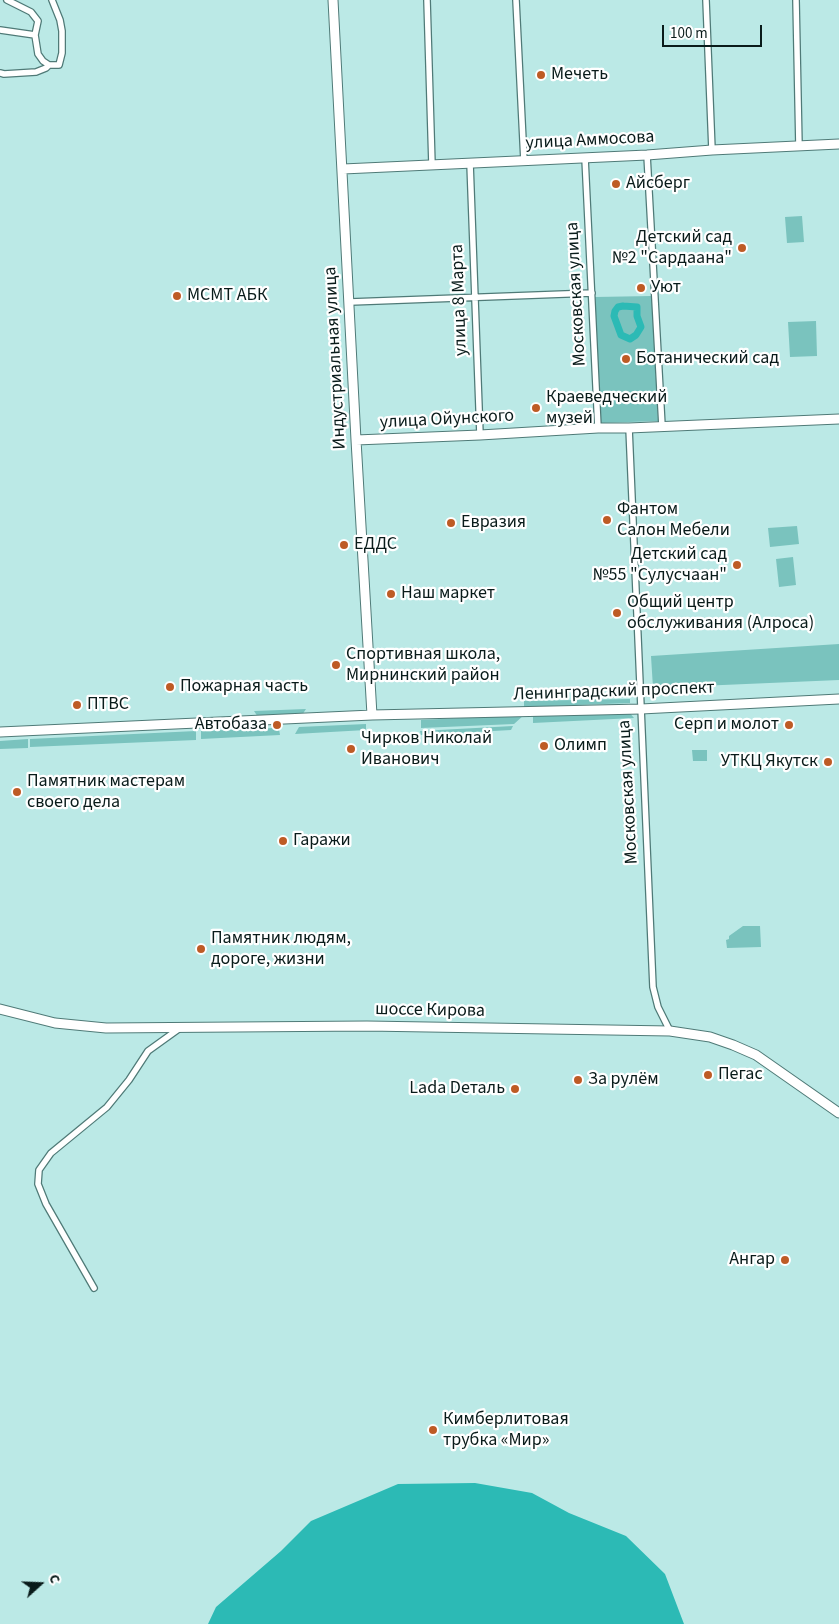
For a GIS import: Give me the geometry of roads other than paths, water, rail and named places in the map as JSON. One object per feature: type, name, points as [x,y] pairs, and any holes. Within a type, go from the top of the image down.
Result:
[{"type":"main road","name":"Индустриальная улица","points":[[333,0],[372,715]]},
{"type":"main road","name":"улица Аммосова","points":[[343,169],[839,144]]},
{"type":"main road","name":"улица Ойунского","points":[[356,440],[839,418]]},
{"type":"main road","name":"Ленинградский проспект","points":[[0,732],[372,715],[641,708],[839,699]]},
{"type":"main road","name":"шоссе Кирова","points":[[0,1009],[38,1020],[70,1025],[115,1028],[367,1026],[670,1031],[716,1039],[756,1054],[839,1113]]},
{"type":"street","points":[[7,0],[31,12],[38,22],[35,35],[38,54],[49,66]]},
{"type":"street","points":[[0,73],[36,72],[49,66],[59,65],[62,53],[62,31],[52,0]]},
{"type":"street","points":[[427,0],[432,165]]},
{"type":"street","points":[[516,0],[524,161]]},
{"type":"street","points":[[706,0],[712,150]]},
{"type":"street","points":[[796,0],[800,147]]},
{"type":"street","points":[[0,30],[35,35]]},
{"type":"street","points":[[648,155],[662,426]]},
{"type":"street","name":"Московская улица","points":[[585,158],[598,428]]},
{"type":"street","name":"улица 8 Марта","points":[[470,163],[480,435]]},
{"type":"street","points":[[350,302],[592,293]]},
{"type":"street","name":"Московская улица","points":[[629,428],[653,987],[658,1007],[670,1031]]},
{"type":"street","points":[[94,1288],[46,1204],[38,1184],[39,1170],[51,1153],[107,1107],[129,1080],[148,1051],[180,1028]]},
{"type":"waterway","points":[[623,306],[637,307],[637,316],[641,327],[636,335],[630,339],[621,335],[614,316],[618,307],[623,306]]},
{"type":"place","name":"Мечеть","points":[[541,75]]},
{"type":"place","name":"Айсберг","points":[[616,184]]},
{"type":"place","name":"Детский сад №2 \"Сардаана\"","points":[[742,248]]},
{"type":"place","name":"Уют","points":[[641,288]]},
{"type":"place","name":"МСМТ АБК","points":[[177,296]]},
{"type":"place","name":"Ботанический сад","points":[[626,359]]},
{"type":"place","name":"Краеведческий музей","points":[[536,408]]},
{"type":"place","name":"Фантом Салон Мебели","points":[[607,520]]},
{"type":"place","name":"Евразия","points":[[451,523]]},
{"type":"place","name":"ЕДДС","points":[[344,545]]},
{"type":"place","name":"Детский сад №55 \"Сулусчаан\"","points":[[737,565]]},
{"type":"place","name":"Наш маркет","points":[[391,594]]},
{"type":"place","name":"Общий центр обслуживания (Алроса)","points":[[617,613]]},
{"type":"place","name":"Спортивная школа, Мирнинский район","points":[[336,665]]},
{"type":"place","name":"Пожарная часть","points":[[170,687]]},
{"type":"place","name":"ПТВС","points":[[77,705]]},
{"type":"place","name":"Автобаза","points":[[277,725]]},
{"type":"place","name":"Серп и молот","points":[[789,725]]},
{"type":"place","name":"Олимп","points":[[544,746]]},
{"type":"place","name":"Чирков Николай Иванович","points":[[351,749]]},
{"type":"place","name":"УТКЦ Якутск","points":[[828,762]]},
{"type":"place","name":"Памятник мастерам своего дела","points":[[17,792]]},
{"type":"place","name":"Гаражи","points":[[283,841]]},
{"type":"place","name":"Памятник людям, дороге, жизни","points":[[201,949]]},
{"type":"place","name":"Пегас","points":[[708,1075]]},
{"type":"place","name":"За рулём","points":[[578,1080]]},
{"type":"place","name":"Lada Dеталь","points":[[515,1089]]},
{"type":"place","name":"Ангар","points":[[785,1260]]},
{"type":"place","name":"Кимберлитовая трубка «Мир»","points":[[433,1430]]}]
